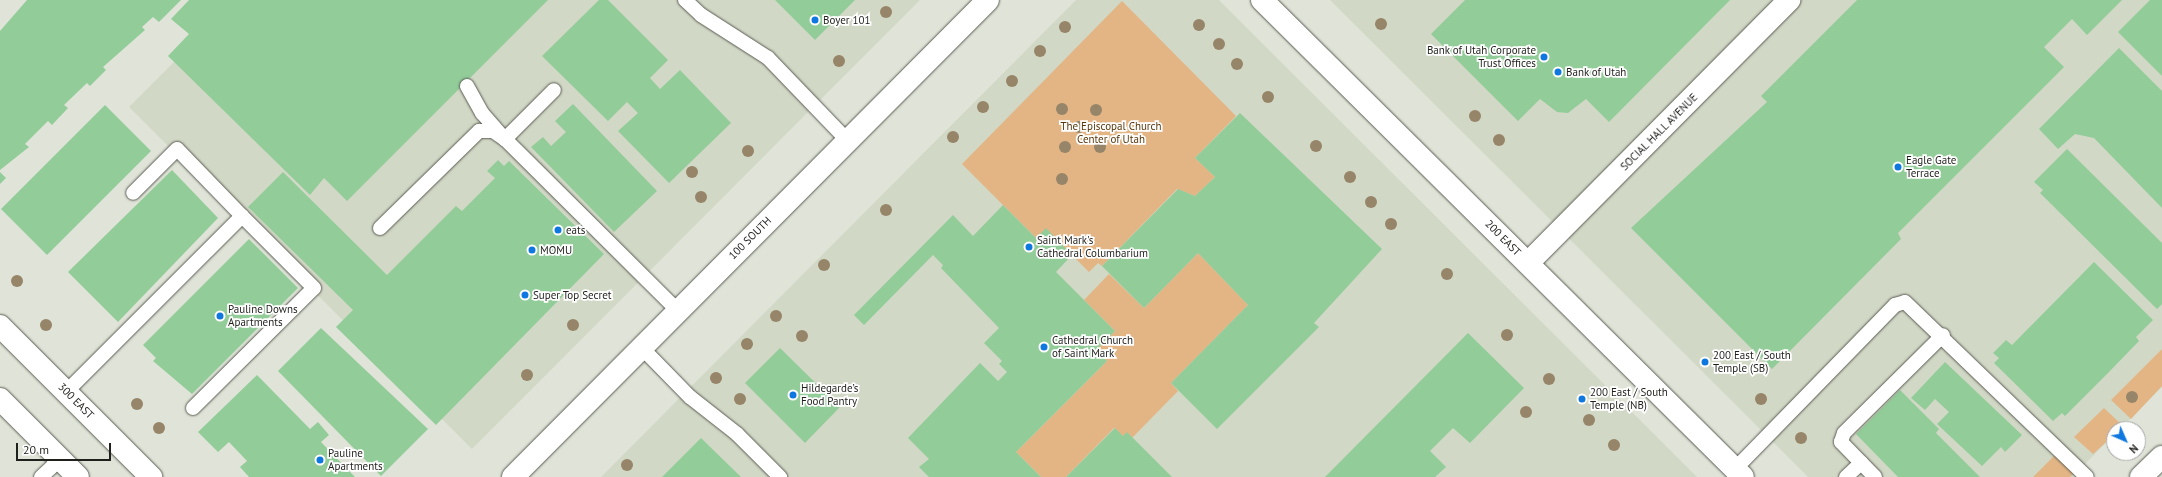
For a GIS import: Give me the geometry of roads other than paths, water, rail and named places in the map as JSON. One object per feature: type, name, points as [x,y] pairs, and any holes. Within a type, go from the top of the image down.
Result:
[{"type":"street","name":"100 SOUTH","points":[[513,477],[988,0]]},
{"type":"street","name":"200 EAST","points":[[1262,0],[1739,473]]},
{"type":"street","name":"SOCIAL HALL AVENUE","points":[[1528,263],[1790,0]]},
{"type":"street","name":"300 EAST","points":[[0,326],[151,477]]},
{"type":"street","points":[[0,399],[78,477]]},
{"type":"street","points":[[2141,477],[2162,457]]},
{"type":"lane","points":[[685,0],[701,15],[768,58],[847,140]]},
{"type":"lane","points":[[467,86],[482,113],[505,139],[678,310]]},
{"type":"lane","points":[[505,139],[554,90]]},
{"type":"lane","points":[[380,228],[479,131],[493,131],[505,139]]},
{"type":"lane","points":[[133,193],[177,149],[314,288],[193,408]]},
{"type":"lane","points":[[66,392],[242,216]]},
{"type":"lane","points":[[1739,473],[1895,305],[1905,302],[1943,335],[2030,422],[2088,477]]},
{"type":"lane","points":[[1875,477],[1841,442],[1844,433],[1943,335]]},
{"type":"lane","points":[[642,348],[690,397],[737,434],[780,477]]},
{"type":"lane","points":[[41,477],[60,459]]},
{"type":"lane","points":[[1846,477],[1861,463]]},
{"type":"place","name":"Boyer 101","points":[[815,20]]},
{"type":"place","name":"Bank of Utah Corporate Trust Offices","points":[[1544,57]]},
{"type":"place","name":"Bank of Utah","points":[[1558,72]]},
{"type":"place","name":"Eagle Gate Terrace","points":[[1898,167]]},
{"type":"place","name":"eats","points":[[558,230]]},
{"type":"place","name":"Saint Mark's Cathedral Columbarium","points":[[1029,247]]},
{"type":"place","name":"MOMU","points":[[532,250]]},
{"type":"place","name":"Super Top Secret","points":[[525,295]]},
{"type":"place","name":"Pauline Downs Apartments","points":[[220,316]]},
{"type":"place","name":"Cathedral Church of Saint Mark","points":[[1044,347]]},
{"type":"place","name":"200 East / South Temple (SB)","points":[[1705,362]]},
{"type":"place","name":"Hildegarde’s Food Pantry","points":[[793,395]]},
{"type":"place","name":"200 East / South Temple (NB)","points":[[1582,399]]},
{"type":"place","name":"Pauline Apartments","points":[[320,460]]},
{"type":"park label","name":"The Episcopal Church Center of Utah","points":[[1111,133]]}]
